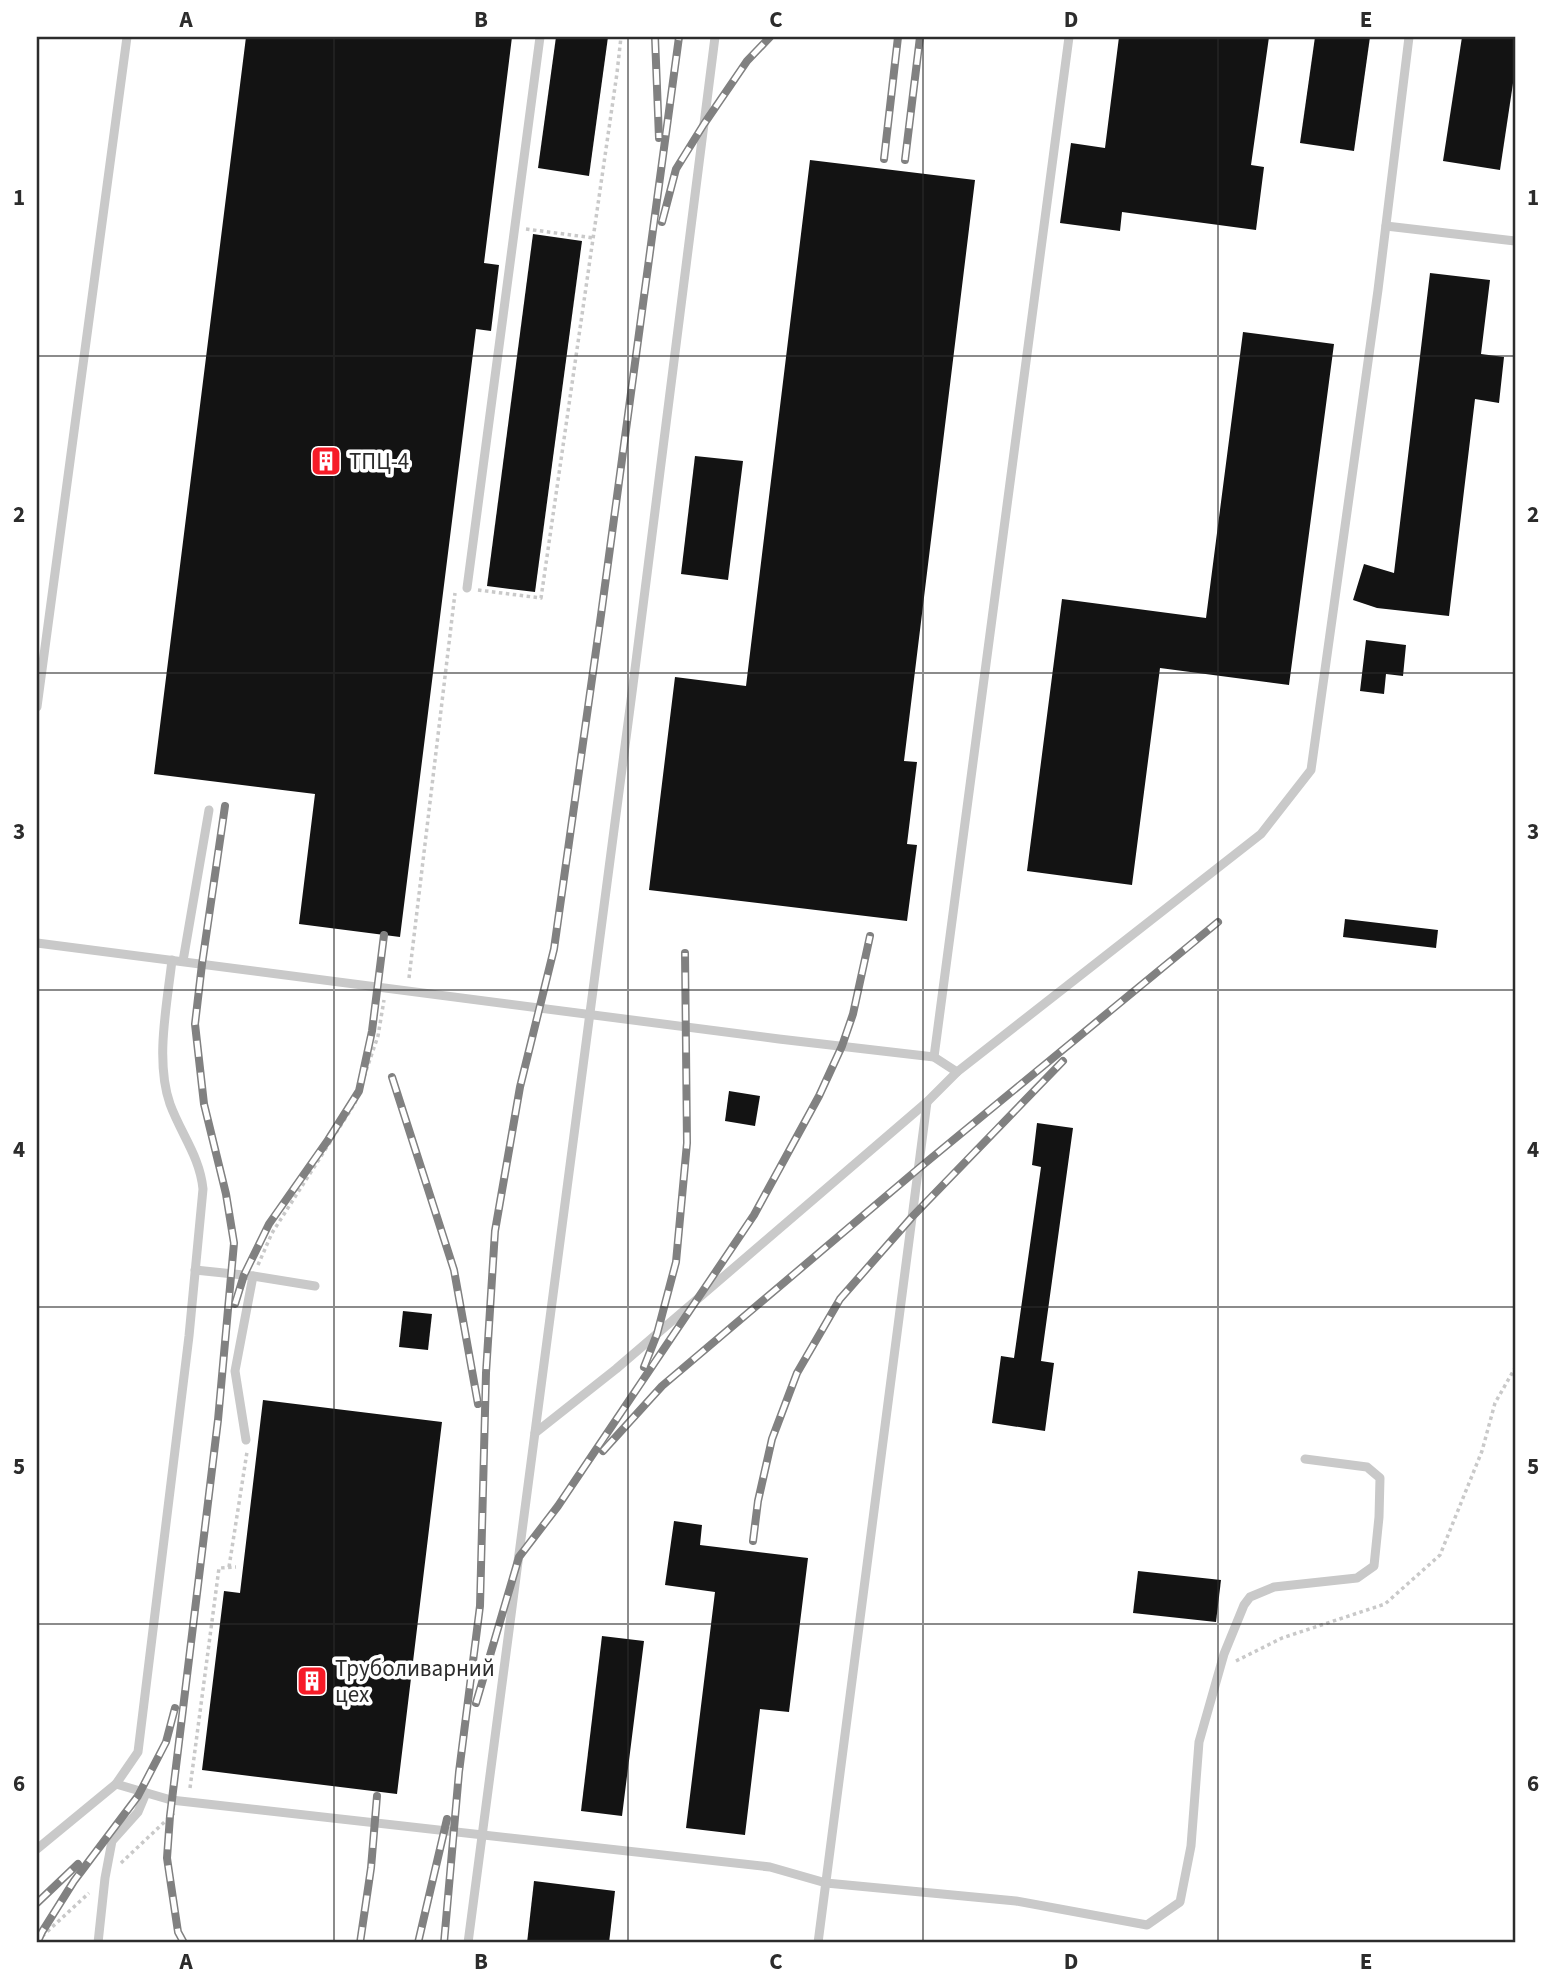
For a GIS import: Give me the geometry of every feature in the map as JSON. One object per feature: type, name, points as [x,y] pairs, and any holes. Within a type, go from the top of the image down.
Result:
[{"type":"lane","points":[[37,707],[127,37]]},
{"type":"lane","points":[[467,588],[540,37]]},
{"type":"lane","points":[[468,1943],[715,37]]},
{"type":"lane","points":[[934,1057],[1069,37]]},
{"type":"lane","points":[[535,1433],[616,1369],[927,1102],[957,1072],[1261,834],[1311,770],[1386,226],[1409,37]]},
{"type":"lane","points":[[1386,226],[1515,241]]},
{"type":"lane","points":[[183,961],[209,810]]},
{"type":"lane","points":[[37,943],[934,1057],[957,1072]]},
{"type":"lane","points":[[37,1849],[116,1784],[138,1752],[190,1336],[203,1189],[201,1171],[170,1105],[164,1080],[163,1046],[172,960]]},
{"type":"lane","points":[[818,1943],[927,1102]]},
{"type":"lane","points":[[195,1270],[315,1286]]},
{"type":"lane","points":[[246,1440],[235,1371],[253,1276]]},
{"type":"lane","points":[[116,1784],[171,1800],[770,1867],[826,1883],[1016,1901],[1147,1925],[1181,1902],[1191,1846],[1199,1742],[1224,1654],[1250,1597],[1274,1587],[1357,1578],[1374,1566],[1380,1478],[1367,1466],[1305,1459]]},
{"type":"lane","points":[[98,1943],[112,1841],[138,1812],[146,1793]]},
{"type":"path","points":[[408,991],[456,587],[541,598],[621,37]]},
{"type":"path","points":[[514,227],[594,238]]},
{"type":"path","points":[[253,1276],[272,1233],[355,1103],[371,1062],[386,988]]},
{"type":"path","points":[[1219,1670],[1282,1638],[1385,1604],[1440,1555],[1482,1451],[1495,1403],[1515,1368]]},
{"type":"path","points":[[229,1567],[247,1451],[246,1440]]},
{"type":"path","points":[[37,1941],[188,1802],[219,1568],[236,1567]]},
{"type":"building","name":"ТПЦ-4","points":[[246,37],[512,37],[484,263],[499,265],[491,331],[476,329],[400,937],[299,924],[315,794],[154,774]]},
{"type":"building","points":[[556,37],[608,37],[589,176],[538,168]]},
{"type":"building","points":[[1119,37],[1269,37],[1251,165],[1264,167],[1256,230],[1122,212],[1120,231],[1060,223],[1071,143],[1105,148]]},
{"type":"building","points":[[1315,37],[1370,37],[1354,151],[1300,143]]},
{"type":"building","points":[[1462,37],[1515,37],[1515,70],[1500,170],[1443,161]]},
{"type":"building","points":[[810,160],[975,180],[904,761],[917,762],[907,844],[917,845],[907,921],[649,890],[675,677],[746,686]]},
{"type":"building","points":[[533,234],[582,241],[535,592],[487,586]]},
{"type":"building","points":[[1430,273],[1490,280],[1481,354],[1504,357],[1499,403],[1475,399],[1449,616],[1377,608],[1353,600],[1364,564],[1394,573]]},
{"type":"building","points":[[1243,332],[1334,344],[1289,685],[1160,668],[1132,885],[1027,871],[1062,599],[1206,618]]},
{"type":"building","points":[[695,456],[743,461],[728,580],[681,574]]},
{"type":"building","points":[[1366,640],[1406,645],[1403,676],[1386,674],[1384,694],[1360,691]]},
{"type":"building","points":[[1345,919],[1438,930],[1436,948],[1343,937]]},
{"type":"building","points":[[729,1091],[760,1096],[755,1126],[725,1121]]},
{"type":"building","points":[[1037,1123],[1073,1128],[1041,1361],[1054,1363],[1045,1431],[992,1423],[1001,1356],[1014,1358],[1041,1167],[1032,1165]]},
{"type":"building","points":[[403,1311],[432,1314],[428,1350],[399,1347]]},
{"type":"building","name":"Труболиварний цех","points":[[263,1400],[442,1422],[397,1794],[202,1770],[224,1591],[240,1593]]},
{"type":"building","points":[[674,1521],[702,1525],[700,1545],[808,1558],[789,1712],[760,1709],[745,1835],[686,1828],[715,1592],[665,1585]]},
{"type":"building","points":[[1138,1571],[1221,1580],[1216,1622],[1133,1613]]},
{"type":"building","points":[[602,1636],[644,1641],[622,1816],[581,1811]]},
{"type":"building","points":[[534,1881],[615,1891],[609,1943],[527,1943]]},
{"type":"railway","points":[[655,37],[659,138]]},
{"type":"railway","points":[[444,1943],[459,1772],[480,1606],[486,1373],[495,1231],[520,1087],[554,949],[679,37]]},
{"type":"railway","points":[[662,222],[676,169],[747,61],[770,37]]},
{"type":"railway","points":[[884,159],[898,37]]},
{"type":"railway","points":[[905,160],[920,37]]},
{"type":"railway","points":[[184,1943],[178,1932],[167,1858],[218,1420],[234,1243],[226,1194],[204,1104],[195,1024],[225,806]]},
{"type":"railway","points":[[603,1451],[662,1386],[918,1169],[1218,922]]},
{"type":"railway","points":[[235,1304],[244,1275],[269,1224],[359,1091],[372,1031],[384,935]]},
{"type":"railway","points":[[476,1703],[519,1557],[558,1506],[754,1215],[819,1096],[842,1046],[853,1014],[870,936]]},
{"type":"railway","points":[[644,1367],[657,1334],[676,1262],[687,1143],[685,953]]},
{"type":"railway","points":[[753,1541],[758,1501],[772,1439],[797,1373],[840,1299],[912,1217],[1063,1061]]},
{"type":"railway","points":[[392,1077],[454,1270],[478,1404]]},
{"type":"railway","points":[[37,1943],[74,1881],[138,1796],[166,1742],[175,1708]]},
{"type":"railway","points":[[360,1943],[371,1868],[377,1796]]},
{"type":"railway","points":[[418,1943],[447,1819]]},
{"type":"railway","points":[[37,1903],[78,1864]]},
{"type":"place","name":"ТПЦ-4","points":[[326,461]]},
{"type":"place","name":"Труболиварний цех","points":[[312,1681]]}]
